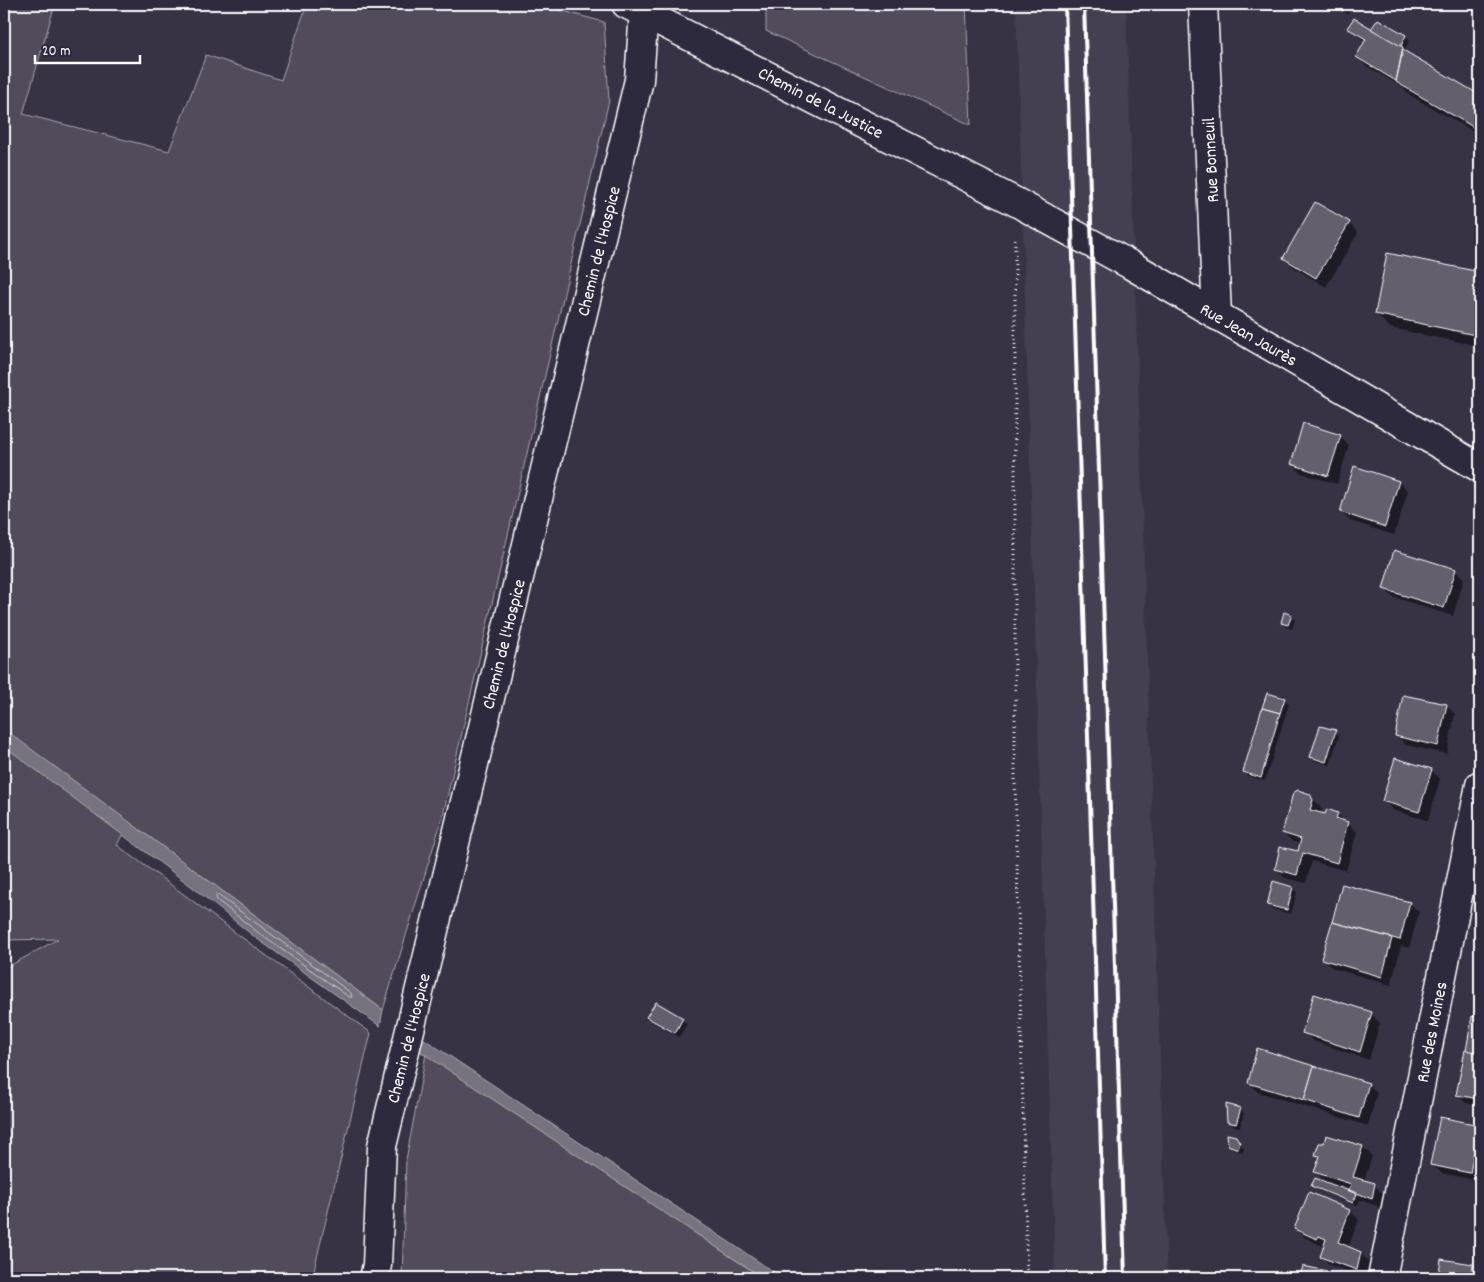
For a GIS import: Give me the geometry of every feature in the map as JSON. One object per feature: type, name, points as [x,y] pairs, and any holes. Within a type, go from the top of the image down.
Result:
[{"type":"street","name":"Rue Bonneuil","points":[[1203,4],[1217,316]]},
{"type":"street","name":"Chemin de la Justice","points":[[635,8],[1016,202]]},
{"type":"street","name":"Chemin de l'Hospice","points":[[374,1278],[377,1265],[382,1146],[639,80],[635,8]]},
{"type":"street","name":"Rue Jean Jaurès","points":[[1016,202],[1130,264],[1480,468]]},
{"type":"street","name":"Rue des Moines","points":[[1382,1278],[1480,785]]},
{"type":"path","points":[[1016,202],[1015,777],[1027,1278]]},
{"type":"shaded area","points":[[4,4],[55,4],[23,114],[169,151],[206,55],[281,80],[307,4],[536,4],[604,22],[609,100],[442,819],[383,1010],[129,822],[117,845],[371,1033],[312,1278],[4,1278],[4,969],[58,939],[4,940]]},
{"type":"shaded area","points":[[766,4],[966,4],[971,125],[766,31]]},
{"type":"shaded area","points":[[1016,4],[1126,4],[1167,1278],[1055,1278]]},
{"type":"shaded area","points":[[426,1054],[763,1278],[402,1278],[406,1160]]},
{"type":"water","points":[[4,729],[383,1010],[380,1026],[256,938],[191,886],[4,746]]},
{"type":"water","points":[[412,1031],[783,1278],[763,1278],[409,1044]]},
{"type":"building","points":[[1330,4],[1345,4],[1343,11]]},
{"type":"building","points":[[1354,18],[1403,47],[1396,81],[1356,57],[1366,39],[1347,28]]},
{"type":"building","points":[[1378,19],[1406,35],[1401,46],[1371,29]]},
{"type":"building","points":[[1403,50],[1480,95],[1480,131],[1396,82]]},
{"type":"building","points":[[1315,202],[1350,222],[1316,278],[1283,258]]},
{"type":"building","points":[[1387,253],[1480,272],[1480,336],[1375,314]]},
{"type":"building","points":[[1303,423],[1341,435],[1328,476],[1291,464]]},
{"type":"building","points":[[1354,466],[1399,481],[1385,527],[1340,512]]},
{"type":"building","points":[[1394,550],[1456,569],[1444,608],[1383,589]]},
{"type":"building","points":[[1284,612],[1292,615],[1288,625],[1281,623]]},
{"type":"building","points":[[1267,693],[1285,698],[1280,713],[1262,708]]},
{"type":"building","points":[[1403,695],[1447,704],[1438,746],[1395,736]]},
{"type":"building","points":[[1262,708],[1280,713],[1261,778],[1243,772]]},
{"type":"building","points":[[1320,726],[1336,730],[1326,762],[1310,757]]},
{"type":"building","points":[[1395,758],[1432,769],[1419,812],[1382,801]]},
{"type":"building","points":[[1298,790],[1310,794],[1313,800],[1310,810],[1325,814],[1327,809],[1338,813],[1336,818],[1348,822],[1337,863],[1303,853],[1297,875],[1275,869],[1280,847],[1298,851],[1301,839],[1282,833],[1293,793]]},
{"type":"building","points":[[1273,881],[1293,887],[1287,910],[1267,905]]},
{"type":"building","points":[[1342,884],[1410,902],[1400,940],[1332,922]]},
{"type":"building","points":[[1332,922],[1392,938],[1382,977],[1321,959]]},
{"type":"building","points":[[1314,994],[1372,1012],[1360,1052],[1302,1033]]},
{"type":"building","points":[[656,1002],[683,1018],[675,1033],[646,1017]]},
{"type":"building","points":[[1472,1016],[1480,1018],[1480,1053],[1466,1051]]},
{"type":"building","points":[[1257,1048],[1314,1066],[1304,1100],[1248,1083]]},
{"type":"building","points":[[1465,1050],[1480,1053],[1480,1099],[1456,1095]]},
{"type":"building","points":[[1314,1066],[1369,1083],[1359,1118],[1304,1100]]},
{"type":"building","points":[[1226,1104],[1241,1108],[1236,1124],[1227,1122]]},
{"type":"building","points":[[1440,1117],[1479,1125],[1470,1173],[1430,1165]]},
{"type":"building","points":[[1227,1134],[1236,1136],[1240,1143],[1238,1149],[1228,1145]]},
{"type":"building","points":[[1326,1135],[1363,1146],[1353,1177],[1375,1183],[1372,1199],[1349,1190],[1351,1184],[1314,1172],[1320,1156],[1315,1155],[1319,1143],[1324,1143]]},
{"type":"building","points":[[1315,1178],[1357,1194],[1353,1203],[1311,1186]]},
{"type":"building","points":[[1309,1192],[1350,1210],[1338,1242],[1361,1252],[1357,1270],[1320,1257],[1326,1239],[1319,1236],[1317,1239],[1294,1229]]},
{"type":"building","points":[[1441,1259],[1473,1264],[1472,1272],[1480,1273],[1480,1278],[1438,1278]]},
{"type":"building","points":[[1303,1266],[1327,1271],[1326,1278],[1298,1278]]},
{"type":"railway","points":[[1065,4],[1105,1278]]},
{"type":"railway","points":[[1084,4],[1125,1278]]}]
